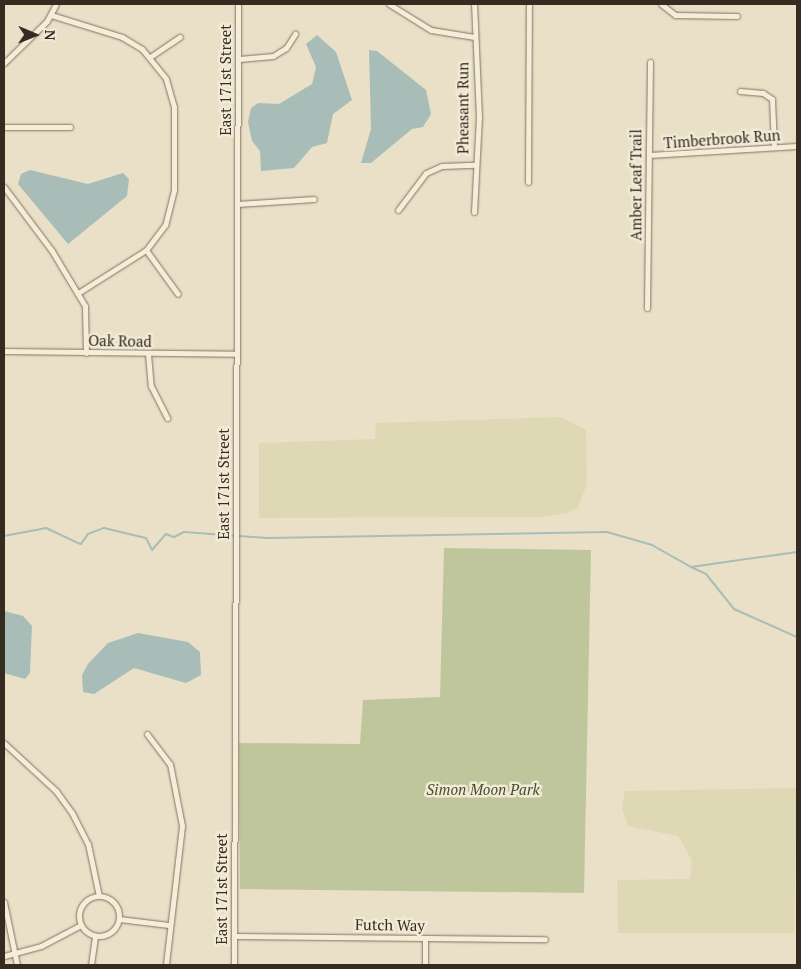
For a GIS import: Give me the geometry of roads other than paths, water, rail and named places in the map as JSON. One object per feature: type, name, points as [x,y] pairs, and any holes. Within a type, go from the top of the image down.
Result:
[{"type":"street","points":[[4,63],[51,14],[56,4]]},
{"type":"street","name":"East 171st Street","points":[[234,965],[238,4]]},
{"type":"street","points":[[389,4],[431,30],[474,37]]},
{"type":"street","name":"Pheasant Run","points":[[474,4],[479,117],[474,212]]},
{"type":"street","points":[[528,182],[529,4]]},
{"type":"street","points":[[661,4],[675,15],[737,16]]},
{"type":"street","points":[[51,14],[122,37],[150,57],[166,79],[172,100],[174,190],[165,225],[146,250],[78,293]]},
{"type":"street","points":[[239,59],[273,56],[286,48],[295,34]]},
{"type":"street","points":[[150,57],[180,37]]},
{"type":"street","name":"Amber Leaf Trail","points":[[648,308],[650,62]]},
{"type":"street","points":[[740,92],[763,94],[772,99],[774,147]]},
{"type":"street","points":[[4,126],[70,127]]},
{"type":"street","name":"Timberbrook Run","points":[[649,155],[797,146]]},
{"type":"street","points":[[398,210],[426,172],[442,166],[476,165]]},
{"type":"street","points":[[4,187],[78,293],[87,313],[86,352]]},
{"type":"street","points":[[237,204],[314,198]]},
{"type":"street","points":[[146,250],[178,294]]},
{"type":"street","name":"Oak Road","points":[[4,351],[237,354]]},
{"type":"street","points":[[148,354],[151,386],[167,418]]},
{"type":"street","points":[[147,734],[170,764],[180,802],[180,848],[169,925],[166,965]]},
{"type":"street","points":[[4,743],[56,791],[72,813],[88,844],[99,896]]},
{"type":"street","points":[[99,896],[114,903],[119,919]]},
{"type":"street","points":[[99,896],[80,908],[81,925],[95,936],[110,933],[119,919]]},
{"type":"street","points":[[4,902],[16,965]]},
{"type":"street","points":[[119,919],[169,925]]},
{"type":"street","points":[[4,956],[14,955],[81,925]]},
{"type":"street","points":[[91,965],[95,936]]},
{"type":"street","name":"Futch Way","points":[[234,936],[545,939]]},
{"type":"street","points":[[425,938],[425,965]]},
{"type":"water","points":[[317,35],[336,52],[352,100],[333,114],[327,143],[312,147],[294,168],[261,171],[260,151],[252,141],[248,122],[251,108],[258,103],[279,104],[312,84],[316,67],[306,44]]},
{"type":"water","points":[[369,50],[377,51],[426,90],[431,114],[423,127],[412,129],[371,163],[361,163],[371,129]]},
{"type":"water","points":[[30,170],[88,184],[123,173],[129,179],[127,196],[68,244],[18,184],[21,174]]},
{"type":"water","points":[[4,611],[23,616],[32,626],[30,673],[25,679],[4,673]]},
{"type":"water","points":[[138,633],[188,642],[200,652],[201,675],[186,683],[134,668],[94,694],[83,692],[82,675],[88,664],[108,643]]},
{"type":"waterway","points":[[4,536],[46,528],[81,544],[88,534],[104,528],[146,538],[152,550],[166,534],[174,537],[184,532],[268,538],[607,532],[652,545],[691,567],[797,552]]},
{"type":"waterway","points":[[691,567],[706,574],[734,609],[797,637]]},
{"type":"park label","name":"Simon Moon Park","points":[[483,790]]}]
